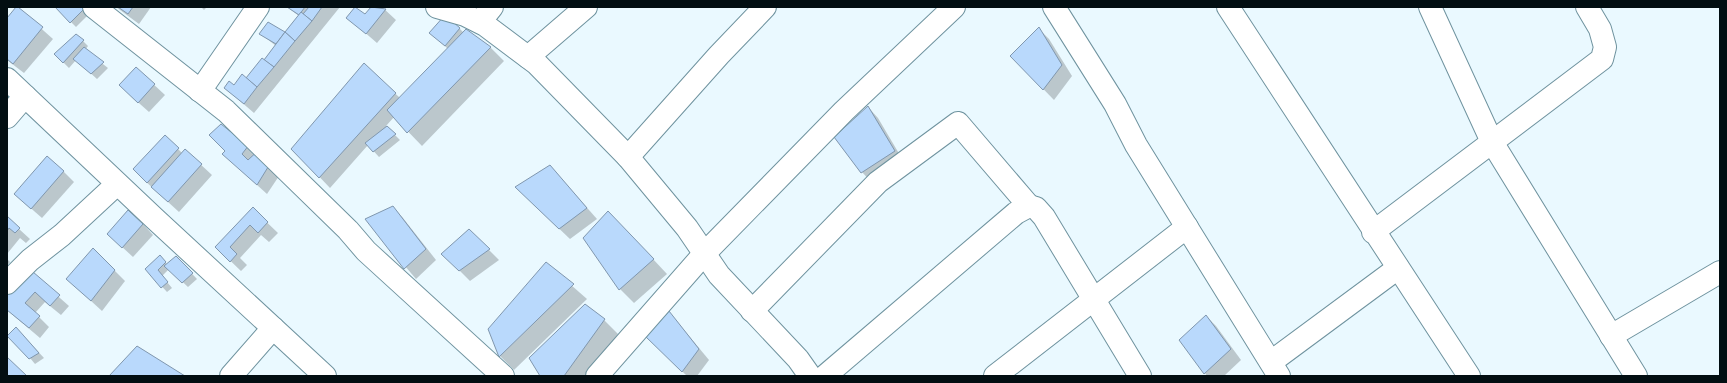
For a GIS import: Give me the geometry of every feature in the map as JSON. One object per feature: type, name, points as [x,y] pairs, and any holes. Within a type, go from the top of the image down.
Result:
[{"type":"street","points":[[94,7],[226,111],[348,230],[366,251],[503,376]]},
{"type":"street","points":[[200,91],[258,7]]},
{"type":"street","points":[[437,7],[465,15],[486,15],[537,64],[628,157],[687,228],[719,275],[798,359],[811,375],[1016,213],[1029,206]]},
{"type":"street","points":[[528,57],[586,7]]},
{"type":"street","points":[[628,157],[718,55],[765,7]]},
{"type":"street","points":[[597,376],[704,254],[844,110],[954,7]]},
{"type":"street","points":[[1054,7],[1115,104],[1136,145],[1275,369],[1398,268]]},
{"type":"street","points":[[1228,7],[1469,376]]},
{"type":"street","points":[[1430,7],[1492,142],[1636,376]]},
{"type":"street","points":[[1374,232],[1602,60],[1605,47],[1600,29],[1587,7]]},
{"type":"street","points":[[7,79],[117,184],[325,376]]},
{"type":"street","points":[[7,117],[25,96]]},
{"type":"street","points":[[752,311],[878,182],[958,123],[1029,206],[1036,208],[1044,217],[1140,376]]},
{"type":"street","points":[[7,283],[30,260],[62,236],[117,184]]},
{"type":"street","points":[[995,376],[1093,298],[1187,227]]},
{"type":"street","points":[[1612,336],[1720,272]]},
{"type":"street","points":[[231,376],[273,328]]},
{"type":"building","points":[[16,7],[43,27],[13,64],[7,59],[7,18]]},
{"type":"building","points":[[55,7],[86,7],[70,23]]},
{"type":"building","points":[[118,7],[133,7],[128,14]]},
{"type":"building","points":[[287,7],[305,7],[299,15]]},
{"type":"building","points":[[309,7],[322,7],[312,21],[303,14]]},
{"type":"building","points":[[355,7],[365,14],[371,7],[386,9],[366,34],[346,18]]},
{"type":"building","points":[[301,12],[312,21],[295,41],[285,32]]},
{"type":"building","points":[[445,15],[460,28],[445,46],[429,33]]},
{"type":"building","points":[[268,22],[285,32],[276,44],[259,34]]},
{"type":"building","points":[[1039,27],[1062,65],[1043,90],[1010,56]]},
{"type":"building","points":[[466,29],[491,47],[407,133],[387,110]]},
{"type":"building","points":[[285,32],[295,41],[274,67],[264,60]]},
{"type":"building","points":[[76,34],[84,40],[63,63],[54,54]]},
{"type":"building","points":[[84,47],[104,62],[91,74],[73,59]]},
{"type":"building","points":[[262,58],[274,67],[257,87],[246,78]]},
{"type":"building","points":[[364,63],[396,93],[319,178],[291,149]]},
{"type":"building","points":[[136,67],[155,84],[138,103],[119,85]]},
{"type":"building","points":[[242,74],[257,87],[244,104],[224,88],[229,81],[234,85]]},
{"type":"building","points":[[868,106],[895,151],[861,173],[834,137]]},
{"type":"building","points":[[221,124],[236,136],[242,132],[252,141],[242,154],[248,160],[261,148],[273,159],[257,185],[222,154],[225,151],[209,135]]},
{"type":"building","points":[[387,126],[396,134],[373,152],[365,143]]},
{"type":"building","points":[[165,135],[179,148],[147,183],[133,169]]},
{"type":"building","points":[[185,149],[202,164],[168,202],[151,187]]},
{"type":"building","points":[[47,156],[64,171],[31,209],[14,194]]},
{"type":"building","points":[[550,165],[587,208],[559,229],[515,187]]},
{"type":"building","points":[[393,206],[426,249],[404,269],[365,219]]},
{"type":"building","points":[[253,207],[268,222],[258,233],[250,225],[230,247],[237,254],[230,262],[215,247]]},
{"type":"building","points":[[128,210],[143,224],[122,248],[107,234]]},
{"type":"building","points":[[608,211],[654,259],[619,290],[583,238]]},
{"type":"building","points":[[7,216],[20,228],[15,233],[9,228],[7,231]]},
{"type":"building","points":[[469,229],[490,249],[459,271],[441,254]]},
{"type":"building","points":[[93,248],[115,270],[91,301],[66,279]]},
{"type":"building","points":[[160,255],[166,262],[158,270],[168,282],[161,288],[145,269]]},
{"type":"building","points":[[176,256],[193,273],[182,283],[164,266]]},
{"type":"building","points":[[546,262],[574,284],[499,357],[488,329]]},
{"type":"building","points":[[26,266],[60,295],[50,306],[35,292],[25,303],[40,316],[29,328],[7,310],[7,288]]},
{"type":"building","points":[[585,304],[605,319],[564,376],[540,376],[529,358]]},
{"type":"building","points":[[669,311],[699,349],[682,372],[645,336]]},
{"type":"building","points":[[1206,315],[1231,349],[1204,374],[1179,340]]},
{"type":"building","points":[[16,327],[39,353],[29,359],[7,336]]},
{"type":"building","points":[[137,346],[185,376],[109,376]]},
{"type":"building","points":[[7,357],[27,376],[7,376]]}]
